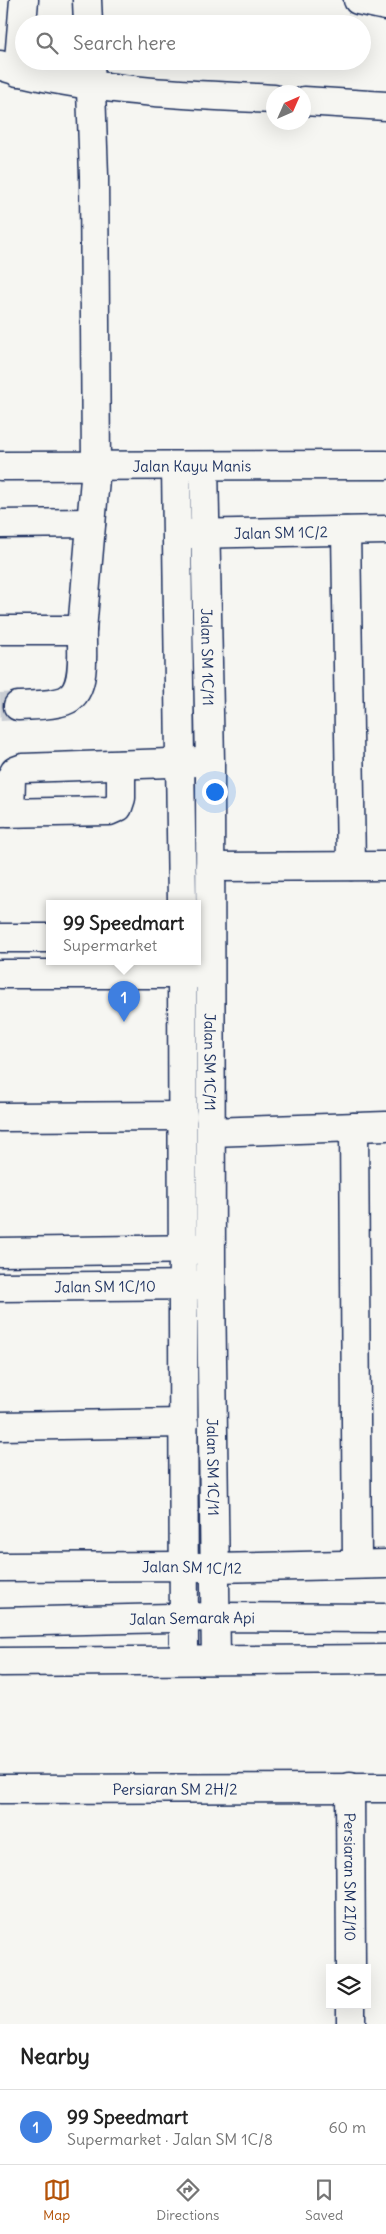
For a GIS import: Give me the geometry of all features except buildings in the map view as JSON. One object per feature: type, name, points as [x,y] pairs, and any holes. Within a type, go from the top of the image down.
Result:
[{"type":"street","points":[[21,15],[24,0]]},
{"type":"street","points":[[87,0],[88,15]]},
{"type":"street","points":[[358,0],[386,6]]},
{"type":"street","points":[[9,69],[15,41]]},
{"type":"street","points":[[29,70],[90,73],[170,94],[266,99]]},
{"type":"street","points":[[18,706],[66,701],[79,686],[81,675],[82,630],[96,468],[94,176],[90,73]]},
{"type":"street","points":[[311,101],[386,106]]},
{"type":"street","name":"Jalan Kayu Manis","points":[[0,466],[96,468],[386,465]]},
{"type":"street","name":"Jalan SM 1C/11","points":[[176,466],[182,900]]},
{"type":"street","name":"Jalan SM 1C/11","points":[[184,1660],[184,1284],[198,1249],[211,1132],[210,974],[204,937],[210,867],[210,762],[204,466]]},
{"type":"street","points":[[0,524],[91,524]]},
{"type":"street","name":"Jalan SM 1C/2","points":[[177,534],[386,530]]},
{"type":"street","points":[[346,531],[351,866]]},
{"type":"street","points":[[0,630],[82,630]]},
{"type":"street","points":[[121,765],[121,798],[118,807],[109,810],[5,813],[11,778],[15,771],[23,768],[210,762]]},
{"type":"street","points":[[210,867],[386,866]]},
{"type":"street","points":[[0,938],[46,938]]},
{"type":"street","points":[[0,974],[182,967],[210,974]]},
{"type":"street","name":"Jalan SM 1C/11","points":[[182,967],[183,1116],[198,1249],[211,1285],[216,1659]]},
{"type":"street","points":[[0,1117],[183,1116]]},
{"type":"street","points":[[211,1132],[386,1126]]},
{"type":"street","points":[[354,1127],[357,1564]]},
{"type":"street","points":[[0,1252],[198,1249]]},
{"type":"street","name":"Jalan SM 1C/10","points":[[0,1287],[211,1285]]},
{"type":"street","points":[[0,1426],[184,1423]]},
{"type":"street","name":"Jalan SM 1C/12","points":[[0,1567],[183,1566],[214,1568],[386,1564]]},
{"type":"street","name":"Jalan Semarak Api","points":[[0,1622],[184,1618],[386,1618]]},
{"type":"street","points":[[0,1662],[386,1659]]},
{"type":"street","name":"Persiaran SM 2I/10","points":[[350,1787],[351,1964]]},
{"type":"street","name":"Persiaran SM 2H/2","points":[[0,1789],[386,1788]]},
{"type":"street","points":[[351,2009],[352,2024]]},
{"type":"tunnel","points":[[0,707],[18,706]]},
{"type":"place","name":"99 Speedmart","points":[[124,1022]]}]
